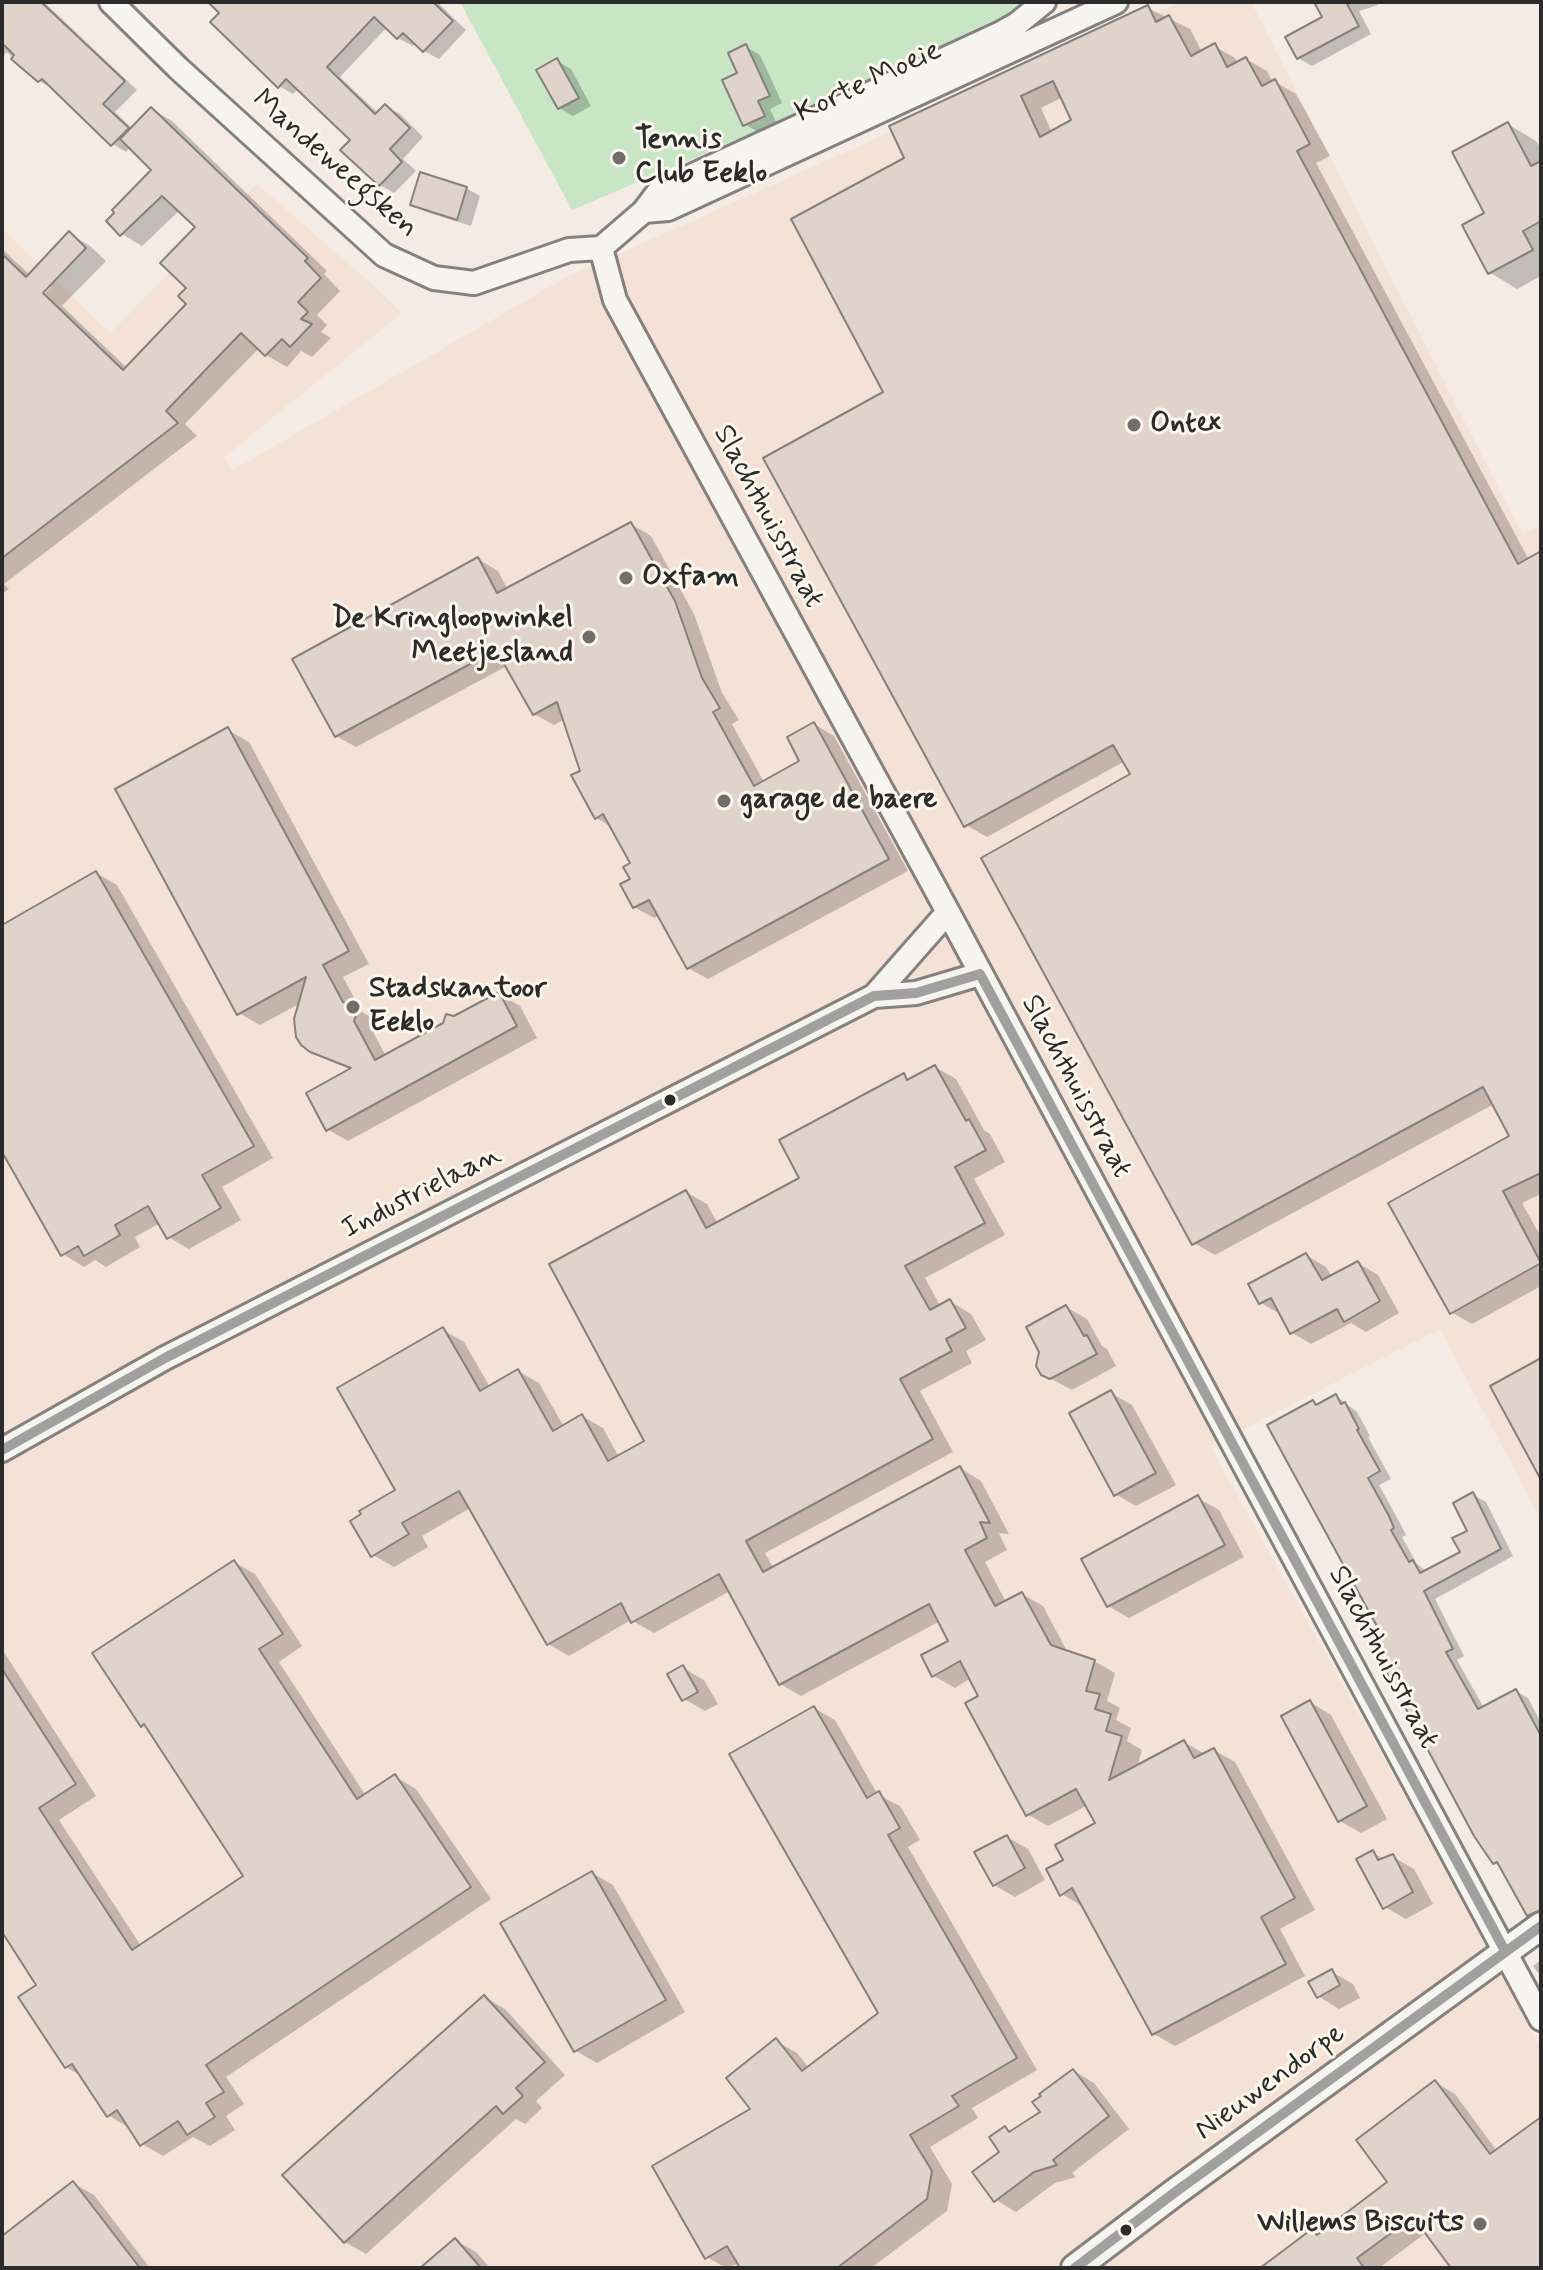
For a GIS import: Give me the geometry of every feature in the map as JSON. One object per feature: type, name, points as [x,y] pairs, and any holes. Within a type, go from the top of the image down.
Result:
[{"type":"street","name":"Mandeweegsken","points":[[111,2],[178,68],[384,255],[434,278],[474,283],[569,250],[601,248]]},
{"type":"street","name":"Korte Moeie","points":[[601,248],[644,211],[659,191],[999,34],[1044,2]]},
{"type":"street","name":"Korte Moeie","points":[[644,211],[668,209],[1116,2]]},
{"type":"street","name":"Slachthuisstraat","points":[[601,248],[615,300],[948,912],[1541,2019]]},
{"type":"street","name":"Industrielaan","points":[[2,1450],[165,1358],[874,996],[948,912]]},
{"type":"street","name":"Industrielaan","points":[[874,996],[916,993],[980,974]]},
{"type":"street","name":"Nieuwendorpe","points":[[1075,2268],[1541,1926]]},
{"type":"shaded area","points":[[1180,2],[1251,2],[1522,534],[1541,525],[1541,1520],[1440,1329],[1210,1446],[1468,1910],[1541,2049],[1541,2268],[2,2268],[2,228],[110,333],[257,184],[402,313],[223,458],[233,470],[563,279]]},
{"type":"green space","name":"Tennis Club Eeklo","points":[[460,2],[1031,2],[819,105],[572,210]]},
{"type":"building","points":[[2,2],[41,2],[125,81],[103,104],[129,128],[111,146],[42,79],[38,82],[11,59],[14,55],[2,43]]},
{"type":"building","points":[[208,2],[433,2],[453,21],[423,52],[403,33],[397,39],[374,17],[327,67],[375,114],[385,104],[410,128],[390,149],[402,162],[379,186],[340,150],[350,140],[286,79],[278,88],[210,22],[219,13]]},
{"type":"building","points":[[1314,2],[1346,2],[1359,26],[1297,59],[1285,37],[1322,17]]},
{"type":"building","points":[[1148,5],[1156,22],[1169,15],[1191,56],[1215,43],[1227,67],[1246,57],[1262,86],[1275,79],[1310,144],[1297,151],[1518,564],[1541,551],[1541,1173],[1503,1191],[1541,1263],[1450,1314],[1388,1203],[1509,1136],[1483,1087],[1192,1245],[981,858],[1130,774],[1113,745],[964,827],[763,458],[883,392],[791,219],[904,158],[889,126]],"holes":[[[1053,81],[1071,120],[1040,137],[1021,96]]]},
{"type":"building","points":[[746,44],[770,96],[758,101],[765,116],[743,126],[722,80],[737,73],[728,53]]},
{"type":"building","points":[[557,58],[579,98],[558,109],[536,70]]},
{"type":"building","points":[[151,107],[308,258],[305,261],[321,278],[298,302],[308,312],[301,319],[312,324],[290,347],[282,339],[265,356],[241,333],[166,411],[178,423],[2,558],[2,254],[26,277],[69,231],[86,248],[43,293],[123,370],[186,304],[178,296],[186,288],[160,263],[195,227],[162,196],[120,236],[106,221],[114,213],[112,210],[151,170],[120,139]]},
{"type":"building","points":[[1508,122],[1531,166],[1541,161],[1541,221],[1523,231],[1533,250],[1488,274],[1462,225],[1484,213],[1452,152]]},
{"type":"building","points":[[420,172],[467,187],[457,220],[410,205]]},
{"type":"building","points":[[631,522],[675,601],[702,678],[720,708],[713,712],[754,786],[799,761],[787,737],[814,722],[889,859],[687,969],[649,900],[633,908],[620,884],[630,879],[623,867],[630,863],[603,814],[595,819],[571,775],[580,771],[557,702],[533,715],[496,650],[335,737],[292,659],[478,557],[497,593]]},
{"type":"building","points":[[228,727],[349,951],[323,965],[343,1002],[353,1005],[357,1012],[354,1021],[375,1060],[443,1023],[446,1014],[454,1016],[499,992],[517,1026],[326,1131],[306,1093],[351,1068],[310,1052],[296,1037],[294,1019],[306,977],[237,1015],[115,789]]},
{"type":"building","points":[[96,871],[254,1146],[202,1175],[221,1208],[167,1239],[148,1206],[115,1225],[120,1235],[84,1256],[78,1246],[61,1256],[2,1152],[2,925]]},
{"type":"building","points":[[935,1065],[986,1150],[955,1167],[985,1223],[905,1266],[930,1310],[950,1299],[966,1328],[946,1339],[952,1351],[900,1379],[933,1439],[746,1541],[763,1572],[960,1466],[990,1523],[980,1522],[987,1538],[965,1550],[995,1606],[1022,1592],[1051,1645],[1095,1660],[1086,1691],[1100,1694],[1095,1709],[1111,1714],[1106,1731],[1122,1736],[1109,1780],[1184,1740],[1194,1758],[1214,1748],[1295,1898],[1261,1917],[1286,1964],[1152,2035],[1072,1888],[1060,1896],[1046,1869],[1063,1860],[1055,1845],[1095,1823],[1076,1789],[1026,1816],[965,1703],[978,1696],[960,1661],[932,1677],[921,1655],[948,1641],[929,1604],[779,1685],[719,1574],[631,1623],[621,1603],[547,1645],[459,1491],[402,1523],[409,1534],[371,1557],[350,1521],[361,1514],[359,1511],[395,1490],[337,1388],[443,1327],[480,1391],[518,1369],[553,1431],[582,1414],[608,1461],[644,1441],[549,1264],[686,1190],[706,1228],[799,1178],[779,1140],[904,1073],[907,1080]]},
{"type":"building","points":[[1306,1253],[1322,1280],[1358,1261],[1380,1301],[1344,1322],[1337,1309],[1290,1334],[1271,1298],[1259,1304],[1248,1284]]},
{"type":"building","points":[[1066,1305],[1097,1354],[1050,1379],[1041,1375],[1036,1366],[1039,1352],[1026,1327]]},
{"type":"building","points":[[1541,1358],[1541,1480],[1490,1386]]},
{"type":"building","points":[[1111,1390],[1156,1473],[1114,1496],[1069,1413]]},
{"type":"building","points":[[1336,1394],[1341,1404],[1345,1402],[1380,1471],[1368,1478],[1389,1516],[1394,1528],[1391,1530],[1409,1562],[1413,1560],[1420,1573],[1460,1552],[1452,1538],[1467,1531],[1453,1503],[1473,1492],[1501,1549],[1424,1591],[1453,1649],[1446,1652],[1478,1709],[1516,1689],[1541,1736],[1541,1910],[1527,1916],[1497,1862],[1493,1864],[1474,1836],[1367,1636],[1379,1630],[1267,1425],[1313,1400],[1316,1405]]},
{"type":"building","points":[[1198,1495],[1225,1545],[1107,1607],[1081,1559]]},
{"type":"building","points":[[234,1560],[283,1634],[259,1649],[357,1799],[395,1774],[471,1887],[206,2065],[224,2092],[206,2103],[215,2117],[187,2135],[178,2121],[140,2146],[117,2110],[107,2117],[72,2064],[65,2068],[18,1997],[36,1985],[2,1932],[2,1669],[76,1784],[39,1808],[132,1950],[243,1876],[144,1724],[141,1727],[92,1653]]},
{"type":"building","points":[[683,1665],[698,1692],[682,1701],[667,1674]]},
{"type":"building","points":[[1310,1700],[1367,1806],[1338,1822],[1281,1716]]},
{"type":"building","points":[[814,1706],[867,1798],[879,1791],[900,1828],[888,1835],[1017,2058],[952,2096],[959,2106],[910,2135],[932,2171],[927,2199],[837,2268],[740,2268],[727,2246],[705,2259],[652,2166],[750,2109],[726,2078],[776,2038],[802,2071],[878,2013],[729,1754]]},
{"type":"building","points":[[1007,1835],[1025,1868],[993,1886],[974,1852]]},
{"type":"building","points":[[1373,1850],[1378,1860],[1393,1854],[1413,1892],[1383,1909],[1356,1859]]},
{"type":"building","points":[[592,1871],[666,2000],[574,2052],[500,1923]]},
{"type":"building","points":[[1332,1969],[1340,1985],[1317,1998],[1308,1982]]},
{"type":"building","points":[[484,1995],[545,2062],[516,2088],[523,2096],[503,2114],[496,2106],[344,2243],[282,2175]]},
{"type":"building","points":[[1073,2069],[1109,2116],[1053,2160],[1057,2165],[1034,2172],[994,2202],[972,2172],[999,2152],[989,2137],[1005,2126],[1009,2132],[1040,2112],[1032,2102]]},
{"type":"building","name":"Willems Biscuits","points":[[1435,2080],[1490,2154],[1541,2117],[1541,2268],[1451,2268],[1413,2217],[1357,2258],[1364,2268],[1260,2268],[1312,2229],[1317,2235],[1387,2182],[1356,2140]]},
{"type":"building","points":[[73,2181],[140,2268],[2,2268],[2,2236]]},
{"type":"building","points":[[455,2238],[481,2268],[420,2268]]},
{"type":"transit line","points":[[2,1450],[165,1358],[874,996],[916,993],[980,974],[1505,1951]]},
{"type":"transit line","points":[[1075,2268],[1541,1926]]},
{"type":"place","name":"Tennis Club Eeklo","points":[[619,158]]},
{"type":"place","name":"Ontex","points":[[1134,425]]},
{"type":"place","name":"Oxfam","points":[[626,578]]},
{"type":"place","name":"De Kringloopwinkel Meetjesland","points":[[589,637]]},
{"type":"place","name":"garage de baere","points":[[724,801]]},
{"type":"place","name":"Stadskantoor Eeklo","points":[[353,1007]]},
{"type":"place","name":"Willems Biscuits","points":[[1480,2224]]}]
